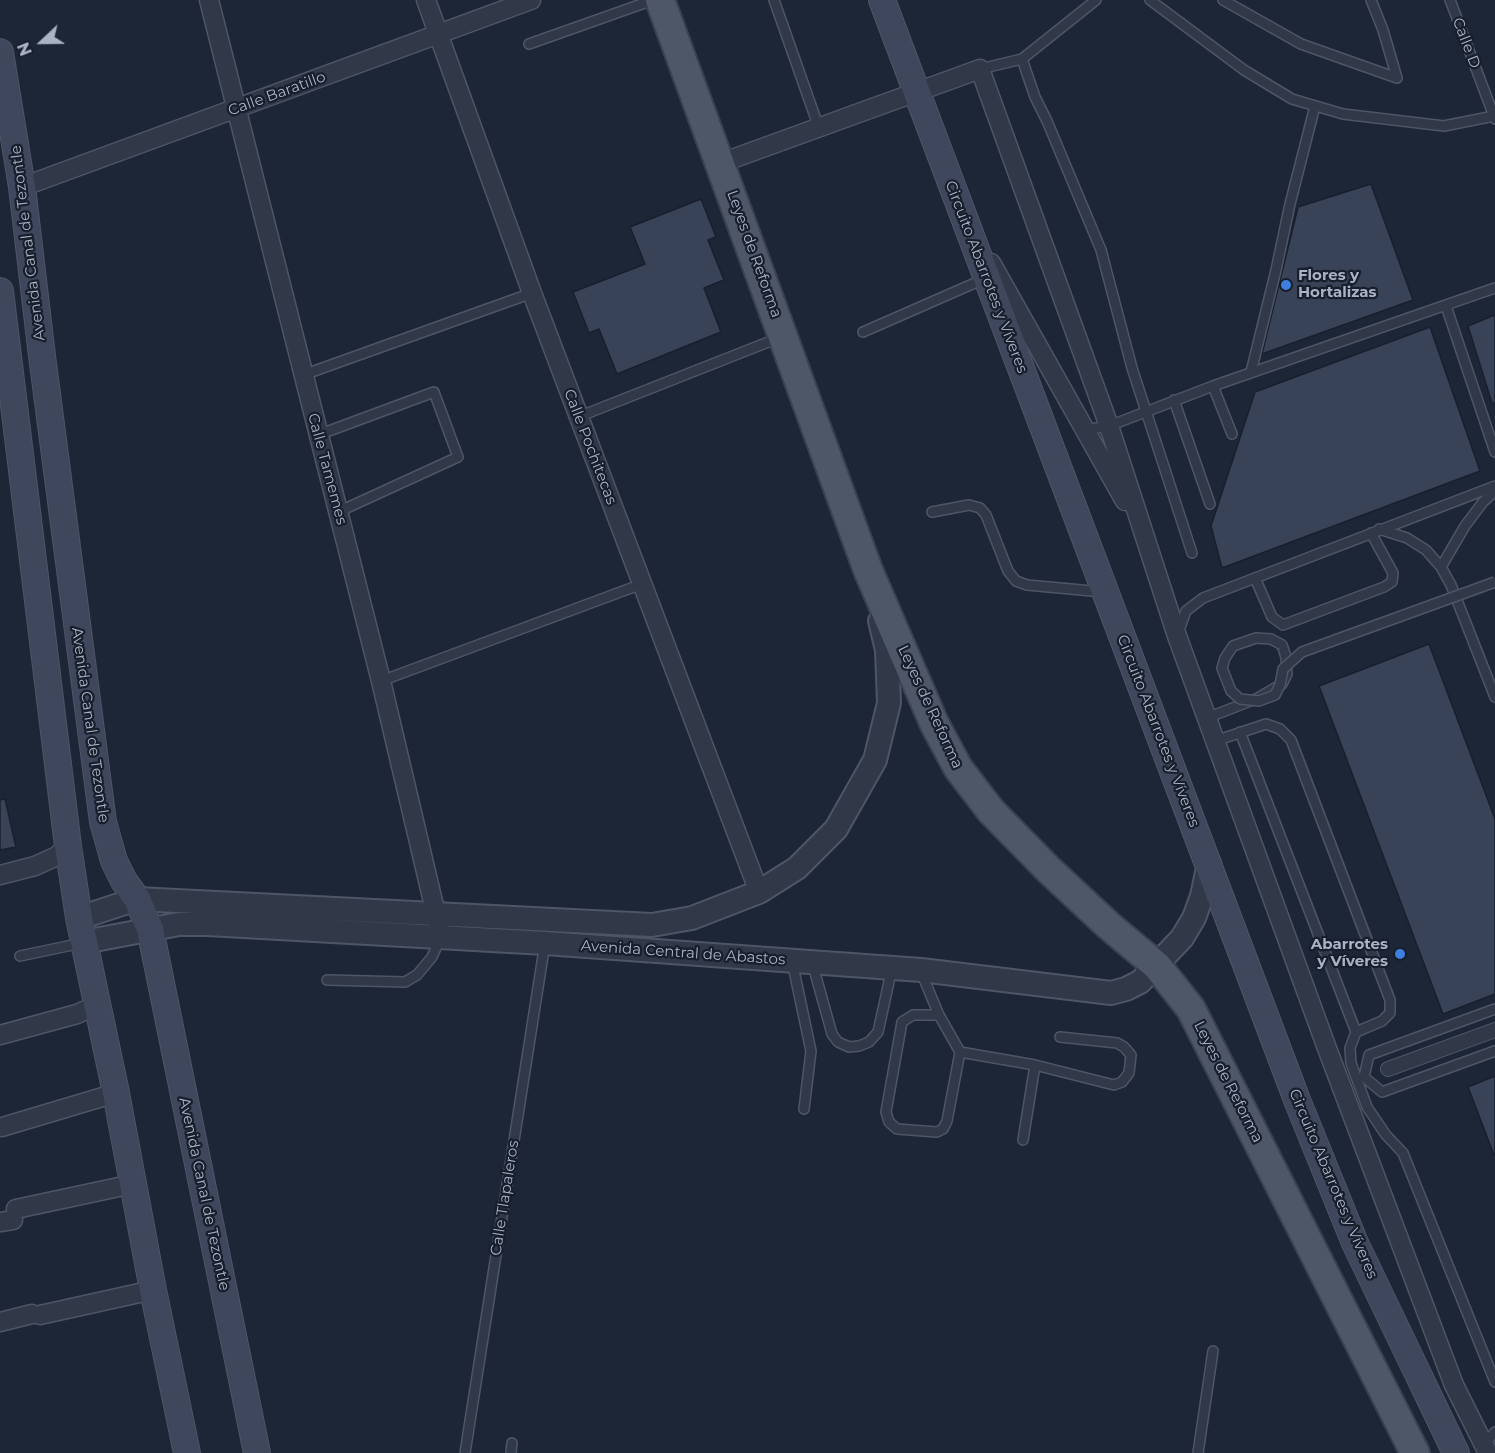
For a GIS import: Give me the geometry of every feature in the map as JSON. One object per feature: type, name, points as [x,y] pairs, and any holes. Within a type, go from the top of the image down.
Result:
[{"type":"main road","name":"Leyes de Reforma","points":[[660,0],[868,570],[934,723],[958,768],[991,811],[1108,925],[1157,966],[1191,1009],[1415,1453]]},
{"type":"main road","name":"Circuito Abarrotes y Víveres","points":[[882,0],[1297,1100],[1355,1243],[1456,1453]]},
{"type":"main road","name":"Avenida Canal de Tezontle","points":[[0,52],[22,187],[103,822],[114,861],[124,881],[137,899],[150,929],[257,1453]]},
{"type":"main road","points":[[1,300],[12,316],[39,333]]},
{"type":"main road","points":[[1,300],[3,351],[68,846],[82,930],[186,1453]]},
{"type":"street","name":"Calle Tamemes","points":[[209,0],[381,681],[441,938]]},
{"type":"street","name":"Calle Pochitecas","points":[[426,0],[532,292],[759,892]]},
{"type":"street","name":"Calle Baratillo","points":[[22,187],[531,0]]},
{"type":"street","points":[[721,163],[980,69],[1109,426],[1177,636],[1215,741],[1454,1385],[1489,1443]]},
{"type":"street","points":[[960,209],[1142,531]]},
{"type":"street","points":[[3,351],[39,333]]},
{"type":"street","name":"Avenida Central de Abastos","points":[[82,930],[137,899],[652,925],[692,918],[759,892],[797,868],[836,829],[874,760],[889,703],[887,650],[868,570]]},
{"type":"street","points":[[0,874],[35,866],[57,856],[68,846]]},
{"type":"street","name":"Avenida Central de Abastos","points":[[82,930],[150,929],[179,924],[208,924],[545,944],[921,970],[1111,993],[1140,982],[1182,938],[1194,918],[1202,896],[1209,863]]},
{"type":"street","points":[[35,866],[60,871],[74,882]]},
{"type":"street","points":[[0,1035],[77,1014],[97,1005]]},
{"type":"street","points":[[1388,1069],[1495,1030]]},
{"type":"street","points":[[2,1127],[116,1093]]},
{"type":"street","points":[[10,1217],[133,1184]]},
{"type":"street","points":[[0,1322],[153,1290]]},
{"type":"lane","points":[[530,44],[653,0]]},
{"type":"lane","points":[[774,0],[819,128]]},
{"type":"lane","points":[[980,69],[1022,59],[1096,0]]},
{"type":"lane","points":[[1150,0],[1244,70],[1292,99],[1343,114],[1443,126],[1495,117]]},
{"type":"lane","points":[[1223,0],[1301,45],[1397,78],[1383,30],[1371,0]]},
{"type":"lane","name":"Calle D","points":[[1450,0],[1495,117]]},
{"type":"lane","points":[[1022,59],[1035,97],[1101,250],[1146,412],[1192,553]]},
{"type":"lane","points":[[1251,372],[1315,106]]},
{"type":"lane","points":[[862,332],[987,278]]},
{"type":"lane","points":[[1085,430],[1109,426],[1251,372],[1495,288]]},
{"type":"lane","points":[[303,375],[532,292]]},
{"type":"lane","points":[[1446,306],[1495,452]]},
{"type":"lane","points":[[579,417],[783,336]]},
{"type":"lane","points":[[1213,386],[1232,435]]},
{"type":"lane","points":[[318,435],[434,392],[458,457],[338,512]]},
{"type":"lane","points":[[1174,400],[1210,504]]},
{"type":"lane","points":[[1485,418],[1495,414]]},
{"type":"lane","points":[[1177,636],[1186,611],[1203,598],[1495,486]]},
{"type":"lane","points":[[1441,567],[1483,502],[1495,491]]},
{"type":"lane","points":[[932,512],[969,505],[980,508],[986,515],[1008,571],[1016,581],[1027,585],[1106,592]]},
{"type":"lane","points":[[1375,531],[1407,538],[1426,550],[1441,567],[1452,585],[1495,696]]},
{"type":"lane","points":[[1255,578],[1272,617],[1283,625],[1384,587],[1392,582],[1393,573],[1375,531]]},
{"type":"lane","points":[[1207,718],[1258,698],[1282,684],[1287,674],[1286,657],[1282,645],[1271,639],[1256,638],[1233,646],[1222,668],[1225,681],[1240,699],[1259,701],[1275,694],[1280,685],[1283,669],[1302,652],[1495,582]]},
{"type":"lane","points":[[381,681],[642,584]]},
{"type":"lane","points":[[1215,741],[1266,724],[1280,729],[1292,740],[1390,1000],[1390,1013],[1382,1021],[1356,1032]]},
{"type":"lane","points":[[1240,732],[1356,1032],[1350,1048],[1351,1063],[1367,1107],[1386,1135],[1403,1153],[1495,1382]]},
{"type":"lane","points":[[20,956],[82,930]]},
{"type":"lane","points":[[327,980],[405,982],[417,975],[432,957],[441,938]]},
{"type":"lane","name":"Calle Tlapaleros","points":[[465,1453],[545,944]]},
{"type":"lane","points":[[802,962],[832,1034],[838,1042],[849,1047],[869,1042],[878,1032],[892,968]]},
{"type":"lane","points":[[802,962],[811,1051],[804,1109]]},
{"type":"lane","points":[[921,970],[939,1015],[960,1052],[947,1121],[943,1129],[937,1132],[897,1129],[889,1122],[886,1112],[902,1022],[913,1015],[939,1015]]},
{"type":"lane","points":[[1495,1009],[1370,1055],[1364,1077],[1382,1092],[1495,1051]]},
{"type":"lane","points":[[960,1052],[1035,1065],[1114,1084],[1122,1082],[1129,1073],[1131,1055],[1125,1047],[1117,1043],[1060,1037]]},
{"type":"lane","points":[[1023,1140],[1035,1065]]},
{"type":"lane","points":[[1198,1453],[1213,1351]]},
{"type":"building","points":[[1371,184],[1413,300],[1262,354],[1298,207]]},
{"type":"building","points":[[701,199],[716,237],[708,240],[724,280],[704,288],[721,332],[617,374],[599,329],[589,333],[573,292],[645,264],[630,227]]},
{"type":"building","points":[[1495,315],[1495,403],[1492,403],[1468,326]]},
{"type":"building","points":[[1430,327],[1480,471],[1222,568],[1211,526],[1255,392]]},
{"type":"building","points":[[1429,644],[1495,819],[1495,994],[1443,1014],[1319,686]]},
{"type":"building","points":[[5,799],[16,847],[0,850],[0,800]]},
{"type":"building","points":[[1495,1076],[1495,1155],[1494,1155],[1468,1087]]},
{"type":"place","name":"Flores y Hortalizas","points":[[1286,285]]},
{"type":"place","name":"Abarrotes y Víveres","points":[[1400,954]]}]
